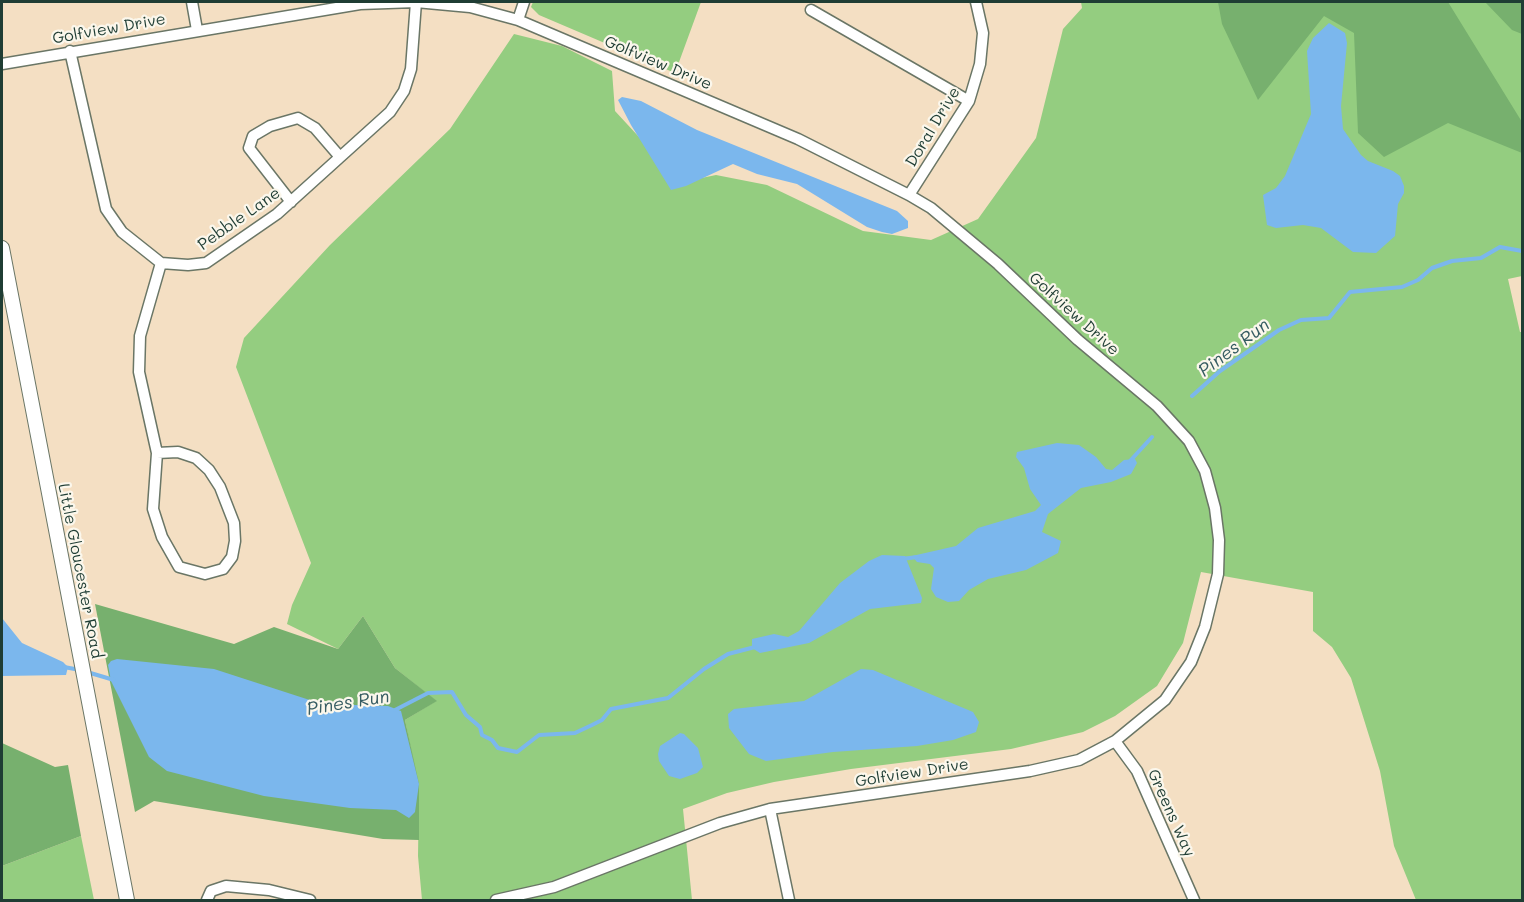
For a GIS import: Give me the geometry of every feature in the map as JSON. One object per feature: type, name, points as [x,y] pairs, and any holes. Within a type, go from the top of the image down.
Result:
[{"type":"street","points":[[192,2],[197,30]]},
{"type":"street","name":"Golfview Drive","points":[[2,64],[360,4],[416,2],[470,7],[518,20],[798,139],[931,208],[998,264],[1078,340],[1157,406],[1189,441],[1205,471],[1215,508],[1219,540],[1218,574],[1205,627],[1191,662],[1165,700],[1115,741],[1079,760],[1030,771],[770,809],[720,823],[554,887],[496,900]]},
{"type":"street","name":"Pebble Lane","points":[[161,262],[188,265],[206,263],[291,202],[390,112],[404,91],[411,69],[416,2]]},
{"type":"street","points":[[518,20],[524,2]]},
{"type":"street","name":"Doral Drive","points":[[909,195],[969,101],[980,64],[983,33],[976,2]]},
{"type":"street","points":[[811,10],[969,101]]},
{"type":"street","points":[[69,51],[106,209],[122,232],[161,262],[141,336],[139,372],[157,453],[153,508],[162,537],[179,567],[205,574],[223,569],[232,557],[236,541],[234,523],[220,487],[209,470],[196,458],[178,452],[157,453]]},
{"type":"street","points":[[291,202],[249,148],[253,136],[270,126],[298,118],[315,128],[340,157]]},
{"type":"street","name":"Little Gloucester Road","points":[[2,248],[127,900]]},
{"type":"street","name":"Greens Way","points":[[1115,741],[1137,771],[1194,900]]},
{"type":"street","points":[[770,809],[789,900]]},
{"type":"street","points":[[207,900],[211,891],[225,886],[269,890],[310,900]]},
{"type":"green space","points":[[533,2],[701,2],[675,73],[539,15],[531,7]]},
{"type":"green space","points":[[1081,2],[1522,2],[1522,276],[1508,279],[1520,332],[1522,332],[1522,900],[1416,900],[1394,846],[1380,771],[1351,678],[1332,647],[1313,631],[1313,592],[1201,572],[1183,643],[1157,686],[1115,716],[1083,732],[1011,749],[851,769],[774,782],[727,793],[683,809],[692,900],[520,900],[518,896],[496,900],[422,900],[418,856],[419,789],[405,720],[436,701],[395,668],[363,616],[338,649],[287,624],[292,605],[311,563],[236,367],[244,338],[330,245],[450,129],[514,34],[562,46],[612,71],[615,111],[651,150],[672,184],[716,175],[767,185],[863,231],[931,240],[978,219],[1036,138],[1063,29],[1082,8]]},
{"type":"green space","points":[[1218,2],[1448,2],[1522,122],[1522,153],[1448,123],[1384,157],[1358,133],[1354,33],[1324,16],[1258,100],[1222,24]]},
{"type":"green space","points":[[1485,2],[1522,2],[1522,34],[1512,30]]},
{"type":"green space","points":[[95,604],[234,644],[274,627],[338,649],[363,616],[395,668],[437,701],[405,720],[419,784],[419,840],[383,839],[154,801],[135,812]]},
{"type":"green space","points":[[2,743],[55,767],[68,765],[81,836],[2,866]]},
{"type":"green space","points":[[81,836],[94,900],[2,900],[2,866]]},
{"type":"water","points":[[1329,23],[1345,33],[1347,43],[1341,106],[1343,129],[1361,155],[1368,161],[1400,176],[1404,186],[1404,193],[1398,204],[1395,236],[1376,253],[1353,252],[1321,228],[1303,225],[1276,228],[1267,225],[1263,195],[1276,188],[1285,176],[1311,114],[1307,51],[1313,38]]},
{"type":"water","points":[[622,97],[641,101],[697,130],[897,211],[908,221],[908,228],[892,234],[867,227],[797,184],[757,174],[733,164],[686,186],[671,190],[631,125],[618,100]]},
{"type":"water","points":[[1057,443],[1079,445],[1096,457],[1106,469],[1112,470],[1124,460],[1135,459],[1137,463],[1131,474],[1111,482],[1081,488],[1048,514],[1042,532],[1061,541],[1058,553],[1026,570],[988,579],[969,590],[959,601],[948,602],[936,597],[931,589],[934,568],[930,564],[917,562],[912,556],[956,546],[978,528],[1035,511],[1041,505],[1030,489],[1024,468],[1016,457],[1017,452]]},
{"type":"water","points":[[882,555],[905,556],[922,598],[921,603],[870,609],[809,643],[760,653],[752,648],[752,639],[774,634],[788,637],[799,631],[840,583],[869,561]]},
{"type":"water","points":[[2,618],[22,643],[63,662],[68,667],[66,675],[2,676]]},
{"type":"water","points":[[117,659],[214,669],[322,704],[388,706],[401,711],[419,784],[415,812],[409,818],[396,810],[350,808],[264,796],[167,771],[149,757],[111,681],[108,665]]},
{"type":"water","points":[[861,669],[873,670],[973,712],[979,722],[976,732],[953,740],[917,746],[833,752],[766,761],[749,754],[729,728],[728,714],[734,709],[804,701]]},
{"type":"water","points":[[680,733],[698,748],[703,767],[697,773],[680,779],[669,776],[659,761],[658,754],[660,746]]},
{"type":"waterway","name":"Pines Run","points":[[1192,396],[1220,371],[1279,330],[1301,320],[1329,318],[1350,292],[1402,287],[1418,280],[1432,268],[1452,261],[1481,258],[1500,247],[1522,251]]},
{"type":"waterway","name":"Pines Run","points":[[1130,461],[1152,437]]},
{"type":"waterway","name":"Pines Run","points":[[901,559],[918,557]]},
{"type":"waterway","name":"Pines Run","points":[[395,710],[428,693],[452,692],[466,715],[480,727],[482,735],[492,740],[498,748],[517,752],[539,735],[575,733],[602,720],[611,709],[668,698],[704,669],[728,654],[755,647]]},
{"type":"waterway","name":"Pines Run","points":[[64,667],[80,670]]},
{"type":"waterway","name":"Pines Run","points":[[87,672],[114,680]]}]
